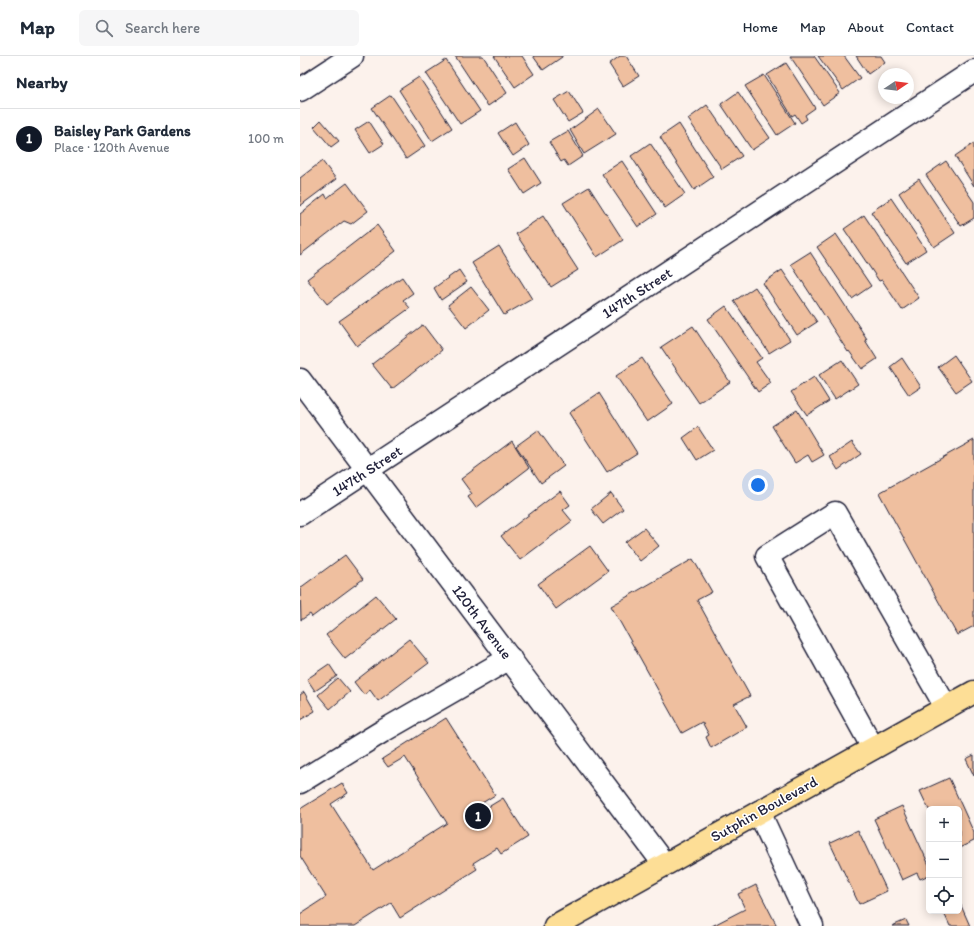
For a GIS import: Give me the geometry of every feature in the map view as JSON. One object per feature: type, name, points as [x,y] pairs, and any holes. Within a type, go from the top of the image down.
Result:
[{"type":"main road","name":"Sutphin Boulevard","points":[[555,926],[974,692]]},
{"type":"street","points":[[300,90],[352,56]]},
{"type":"street","name":"147th Street","points":[[300,514],[974,71]]},
{"type":"street","name":"120th Avenue","points":[[300,380],[664,864]]},
{"type":"street","points":[[873,748],[767,556],[835,513],[916,657],[946,707]]},
{"type":"street","points":[[300,782],[383,731],[510,658]]},
{"type":"street","points":[[759,812],[812,926]]},
{"type":"building","points":[[455,56],[483,56],[507,93],[488,106]]},
{"type":"building","points":[[494,56],[522,56],[534,74],[515,87]]},
{"type":"building","points":[[533,56],[562,56],[562,57],[543,70]]},
{"type":"building","points":[[620,56],[626,56],[639,76],[623,86],[609,64]]},
{"type":"building","points":[[790,56],[814,56],[840,93],[823,105]]},
{"type":"building","points":[[818,56],[844,56],[860,78],[843,90]]},
{"type":"building","points":[[856,56],[881,56],[885,62],[868,74]]},
{"type":"building","points":[[446,60],[480,111],[460,124],[426,73]]},
{"type":"building","points":[[786,63],[815,108],[805,115],[807,119],[801,123],[795,114],[792,116],[767,75]]},
{"type":"building","points":[[764,75],[795,123],[777,135],[745,86]]},
{"type":"building","points":[[419,77],[452,128],[432,141],[399,90]]},
{"type":"building","points":[[569,91],[583,113],[568,122],[554,100]]},
{"type":"building","points":[[738,92],[770,138],[752,150],[721,104]]},
{"type":"building","points":[[391,95],[425,146],[406,159],[372,108]]},
{"type":"building","points":[[707,105],[742,156],[722,169],[688,119]]},
{"type":"building","points":[[599,109],[616,134],[584,154],[570,130]]},
{"type":"building","points":[[321,120],[339,141],[331,147],[314,127]]},
{"type":"building","points":[[369,121],[384,144],[370,153],[355,130]]},
{"type":"building","points":[[515,122],[529,145],[513,156],[498,133]]},
{"type":"building","points":[[679,124],[713,177],[694,190],[660,137]]},
{"type":"building","points":[[568,131],[583,156],[568,166],[564,160],[561,162],[549,142]]},
{"type":"building","points":[[650,143],[685,194],[665,208],[631,156]]},
{"type":"building","points":[[974,143],[974,186],[955,156]]},
{"type":"building","points":[[525,158],[541,183],[524,194],[508,169]]},
{"type":"building","points":[[322,161],[336,179],[300,206],[300,178]]},
{"type":"building","points":[[622,161],[657,214],[638,227],[602,174]]},
{"type":"building","points":[[946,161],[974,202],[974,218],[961,226],[926,175]]},
{"type":"building","points":[[919,179],[955,233],[934,247],[899,193]]},
{"type":"building","points":[[347,183],[368,211],[351,224],[344,221],[300,255],[300,214],[325,194],[327,198]]},
{"type":"building","points":[[589,187],[623,240],[597,257],[563,203]]},
{"type":"building","points":[[891,198],[926,250],[906,263],[871,212]]},
{"type":"building","points":[[864,215],[919,298],[902,310],[882,280],[879,281],[844,229]]},
{"type":"building","points":[[543,216],[578,270],[551,287],[516,234]]},
{"type":"building","points":[[377,225],[396,251],[327,304],[307,279]]},
{"type":"building","points":[[836,234],[871,286],[852,299],[817,247]]},
{"type":"building","points":[[499,246],[532,299],[504,315],[472,263]]},
{"type":"building","points":[[810,252],[867,339],[865,340],[877,359],[862,369],[849,351],[848,352],[791,264]]},
{"type":"building","points":[[459,270],[467,282],[441,300],[434,288]]},
{"type":"building","points":[[782,270],[817,322],[797,335],[763,283]]},
{"type":"building","points":[[402,277],[413,293],[403,300],[410,308],[357,346],[339,321]]},
{"type":"building","points":[[471,287],[489,310],[466,328],[448,305]]},
{"type":"building","points":[[755,287],[790,340],[769,353],[734,301]]},
{"type":"building","points":[[726,306],[762,358],[756,362],[771,383],[758,392],[708,319]]},
{"type":"building","points":[[423,325],[442,350],[392,389],[372,364]]},
{"type":"building","points":[[693,326],[730,382],[699,403],[661,347]]},
{"type":"building","points":[[954,355],[972,381],[956,392],[938,367]]},
{"type":"building","points":[[642,358],[673,404],[647,422],[616,376]]},
{"type":"building","points":[[902,358],[921,387],[909,395],[890,367]]},
{"type":"building","points":[[842,360],[858,384],[835,399],[819,375]]},
{"type":"building","points":[[814,377],[829,401],[807,415],[791,392]]},
{"type":"building","points":[[599,393],[637,453],[607,472],[569,413]]},
{"type":"building","points":[[797,410],[824,455],[812,462],[808,455],[795,463],[772,426]]},
{"type":"building","points":[[698,427],[713,450],[697,460],[683,438]]},
{"type":"building","points":[[538,430],[564,466],[541,483],[516,446]]},
{"type":"building","points":[[974,440],[974,626],[957,635],[879,493]]},
{"type":"building","points":[[512,441],[529,468],[476,508],[468,497],[472,494],[461,479]]},
{"type":"building","points":[[852,442],[861,454],[838,470],[830,457]]},
{"type":"building","points":[[560,491],[570,505],[563,510],[572,521],[520,560],[501,536]]},
{"type":"building","points":[[611,493],[623,509],[603,524],[591,509]]},
{"type":"building","points":[[644,528],[659,546],[640,561],[625,542]]},
{"type":"building","points":[[590,546],[608,571],[556,609],[538,584]]},
{"type":"building","points":[[345,555],[363,579],[312,617],[310,614],[301,620],[300,588]]},
{"type":"building","points":[[693,559],[712,592],[697,600],[750,696],[734,704],[747,727],[711,748],[706,737],[709,735],[702,722],[682,733],[611,606]]},
{"type":"building","points":[[376,595],[396,619],[345,659],[326,635]]},
{"type":"building","points":[[409,639],[429,663],[378,701],[370,690],[364,695],[354,682]]},
{"type":"building","points":[[329,664],[337,676],[315,691],[307,679]]},
{"type":"building","points":[[338,678],[350,692],[330,709],[318,695]]},
{"type":"building","points":[[304,692],[315,711],[300,720],[300,695]]},
{"type":"building","points":[[446,718],[495,795],[482,803],[485,809],[503,798],[528,837],[501,854],[497,848],[473,863],[477,869],[400,918],[391,903],[355,926],[300,926],[300,914],[326,897],[300,856],[300,809],[342,783],[348,793],[331,804],[373,870],[447,823],[405,757],[388,767],[382,759]]},
{"type":"building","points":[[974,755],[974,776],[966,759]]},
{"type":"building","points":[[949,778],[962,806],[927,806],[920,791]]},
{"type":"building","points":[[902,806],[926,858],[926,876],[920,879],[917,873],[902,880],[874,819]]},
{"type":"building","points":[[962,807],[974,833],[974,841],[962,847]]},
{"type":"building","points":[[858,830],[887,891],[859,904],[830,843]]},
{"type":"building","points":[[756,885],[777,926],[712,926],[745,909],[738,894]]},
{"type":"building","points":[[962,908],[970,926],[950,926],[944,914],[962,914]]},
{"type":"building","points":[[906,920],[909,926],[892,926]]},
{"type":"place","name":"Baisley Park Gardens","points":[[478,816]]}]
